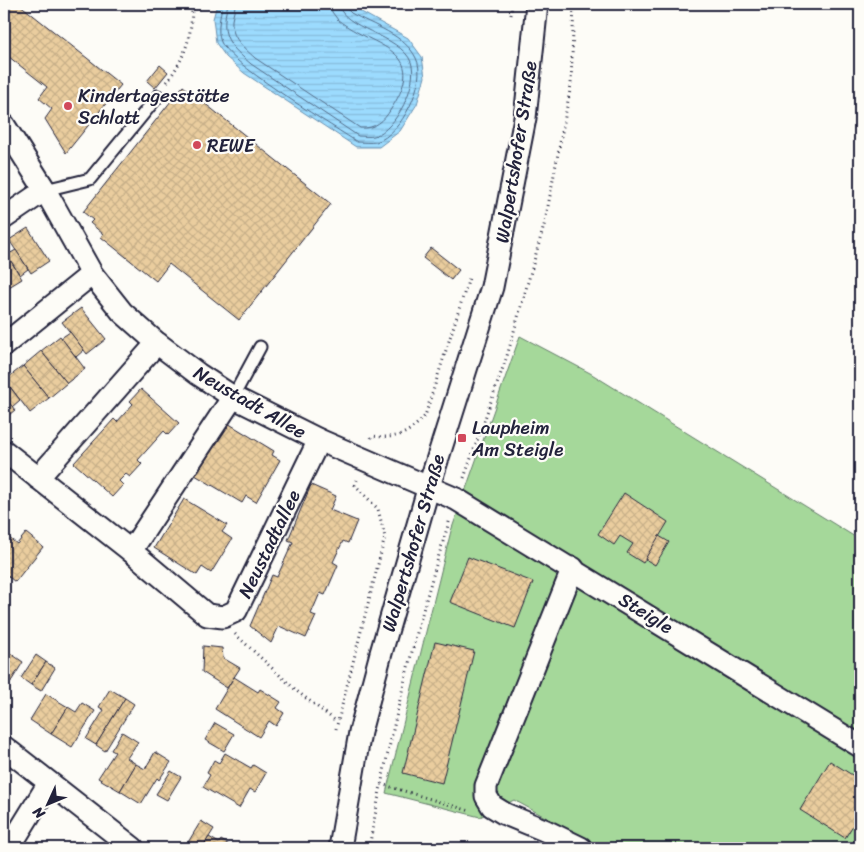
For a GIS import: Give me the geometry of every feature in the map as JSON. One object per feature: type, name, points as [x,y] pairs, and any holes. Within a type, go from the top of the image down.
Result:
[{"type":"street","name":"Walpertshofer Straße","points":[[340,848],[360,732],[429,486],[492,287],[526,118],[537,4]]},
{"type":"street","name":"Neustadt Allee","points":[[4,125],[45,190],[92,274],[122,312],[157,343],[198,374],[233,397],[318,440],[429,486]]},
{"type":"street","points":[[4,218],[45,190]]},
{"type":"street","points":[[4,344],[92,274]]},
{"type":"street","points":[[38,478],[157,343]]},
{"type":"street","points":[[130,551],[233,397]]},
{"type":"street","name":"Neustadtallee","points":[[4,452],[130,551],[207,615],[223,617],[236,611],[318,440]]},
{"type":"street","name":"Steigle","points":[[429,486],[456,499],[573,568],[860,746]]},
{"type":"street","points":[[573,568],[486,786],[486,796],[492,806],[504,814],[544,830],[581,848]]},
{"type":"street","points":[[4,747],[133,848]]},
{"type":"street","points":[[9,848],[49,782]]},
{"type":"lane","points":[[45,190],[90,180],[158,96]]},
{"type":"lane","points":[[233,397],[260,347]]},
{"type":"path","points":[[158,96],[184,55],[192,28],[192,4]]},
{"type":"path","points":[[511,23],[512,4]]},
{"type":"path","points":[[369,848],[381,784],[422,606],[456,499],[507,356],[544,222],[571,85],[574,4]]},
{"type":"path","points":[[336,731],[385,537],[378,509],[355,485],[365,461],[372,436],[391,438],[411,430],[425,416],[471,270]]},
{"type":"path","points":[[223,617],[234,633],[298,692],[337,722]]},
{"type":"path","points":[[381,784],[469,811],[492,806]]},
{"type":"green space","points":[[520,336],[590,373],[860,540],[860,848],[602,848],[514,800],[480,817],[386,793],[451,531]]},
{"type":"water","points":[[217,4],[347,4],[408,38],[422,57],[425,77],[417,104],[400,131],[379,147],[356,147],[244,73],[226,57],[216,43],[213,19]]},
{"type":"building","points":[[4,4],[19,4],[121,85],[66,153],[45,119],[52,109],[39,98],[47,87],[4,53]]},
{"type":"building","points":[[160,65],[168,72],[155,88],[147,81]]},
{"type":"building","name":"REWE","points":[[183,86],[331,204],[239,320],[169,264],[156,281],[101,237],[103,234],[90,223],[93,220],[83,212]]},
{"type":"building","points":[[28,228],[49,261],[31,273],[9,240]]},
{"type":"building","points":[[431,248],[459,270],[451,280],[423,258]]},
{"type":"building","points":[[4,250],[22,279],[4,290]]},
{"type":"building","points":[[16,250],[28,269],[20,275],[7,255]]},
{"type":"building","points":[[81,308],[106,339],[87,354],[62,322]]},
{"type":"building","points":[[70,332],[84,350],[76,357],[61,338]]},
{"type":"building","points":[[60,336],[85,369],[67,383],[41,351]]},
{"type":"building","points":[[41,351],[67,383],[49,398],[23,366]]},
{"type":"building","points":[[23,366],[49,398],[30,413],[5,380]]},
{"type":"building","points":[[6,382],[20,400],[12,407],[4,396]]},
{"type":"building","points":[[141,389],[179,423],[168,435],[164,431],[138,460],[142,464],[130,477],[126,474],[119,481],[123,485],[112,497],[74,463],[114,419],[117,422],[133,404],[130,401]]},
{"type":"building","points":[[4,396],[15,410],[4,419]]},
{"type":"building","points":[[226,422],[274,451],[272,455],[280,460],[256,502],[246,496],[242,503],[195,475]]},
{"type":"building","points":[[311,485],[336,496],[330,510],[357,521],[348,543],[343,541],[333,562],[338,565],[325,595],[320,593],[311,614],[316,616],[306,638],[279,626],[271,643],[250,626],[272,575],[277,577],[293,542],[288,540]]},
{"type":"building","points":[[624,493],[668,522],[643,563],[627,553],[633,544],[620,536],[614,545],[598,534]]},
{"type":"building","points":[[184,499],[227,525],[222,532],[232,539],[211,573],[202,567],[197,575],[154,548]]},
{"type":"building","points":[[26,533],[43,547],[15,582],[4,573],[4,534],[17,544]]},
{"type":"building","points":[[659,536],[669,542],[655,565],[645,559]]},
{"type":"building","points":[[468,557],[533,582],[515,628],[450,602]]},
{"type":"building","points":[[435,642],[474,651],[442,783],[403,773]]},
{"type":"building","points":[[203,646],[222,648],[223,658],[240,668],[227,688],[202,672]]},
{"type":"building","points":[[4,649],[23,662],[7,688],[4,686]]},
{"type":"building","points":[[36,655],[46,662],[31,685],[21,678]]},
{"type":"building","points":[[46,662],[55,668],[41,691],[31,685]]},
{"type":"building","points":[[234,677],[258,692],[260,689],[281,702],[277,708],[284,713],[276,726],[269,721],[259,737],[215,709]]},
{"type":"building","points":[[110,689],[125,698],[96,745],[86,739],[104,710],[99,707]]},
{"type":"building","points":[[46,694],[68,707],[51,734],[30,720]]},
{"type":"building","points":[[125,698],[134,704],[105,751],[96,745]]},
{"type":"building","points":[[82,703],[95,711],[72,747],[51,734],[68,707],[76,712]]},
{"type":"building","points":[[215,723],[234,734],[224,751],[205,740]]},
{"type":"building","points":[[122,732],[138,742],[127,758],[136,764],[120,791],[98,778],[115,752],[111,750]]},
{"type":"building","points":[[155,752],[171,762],[159,780],[157,778],[141,804],[120,791],[136,764],[145,769]]},
{"type":"building","points":[[225,753],[251,768],[253,765],[266,773],[255,792],[250,789],[239,808],[203,787],[210,775],[207,773],[214,760],[219,763]]},
{"type":"building","points":[[830,761],[860,780],[860,814],[845,838],[800,810]]},
{"type":"building","points":[[171,771],[181,777],[167,800],[156,794]]},
{"type":"building","points":[[201,821],[214,829],[202,848],[194,848],[187,844]]},
{"type":"building","points":[[209,837],[219,843],[221,840],[234,848],[202,848]]},
{"type":"place","name":"Kindertagesstätte Schlatt","points":[[68,106]]},
{"type":"place","name":"REWE","points":[[197,145]]},
{"type":"place","name":"Laupheim Am Steigle","points":[[462,438]]}]
